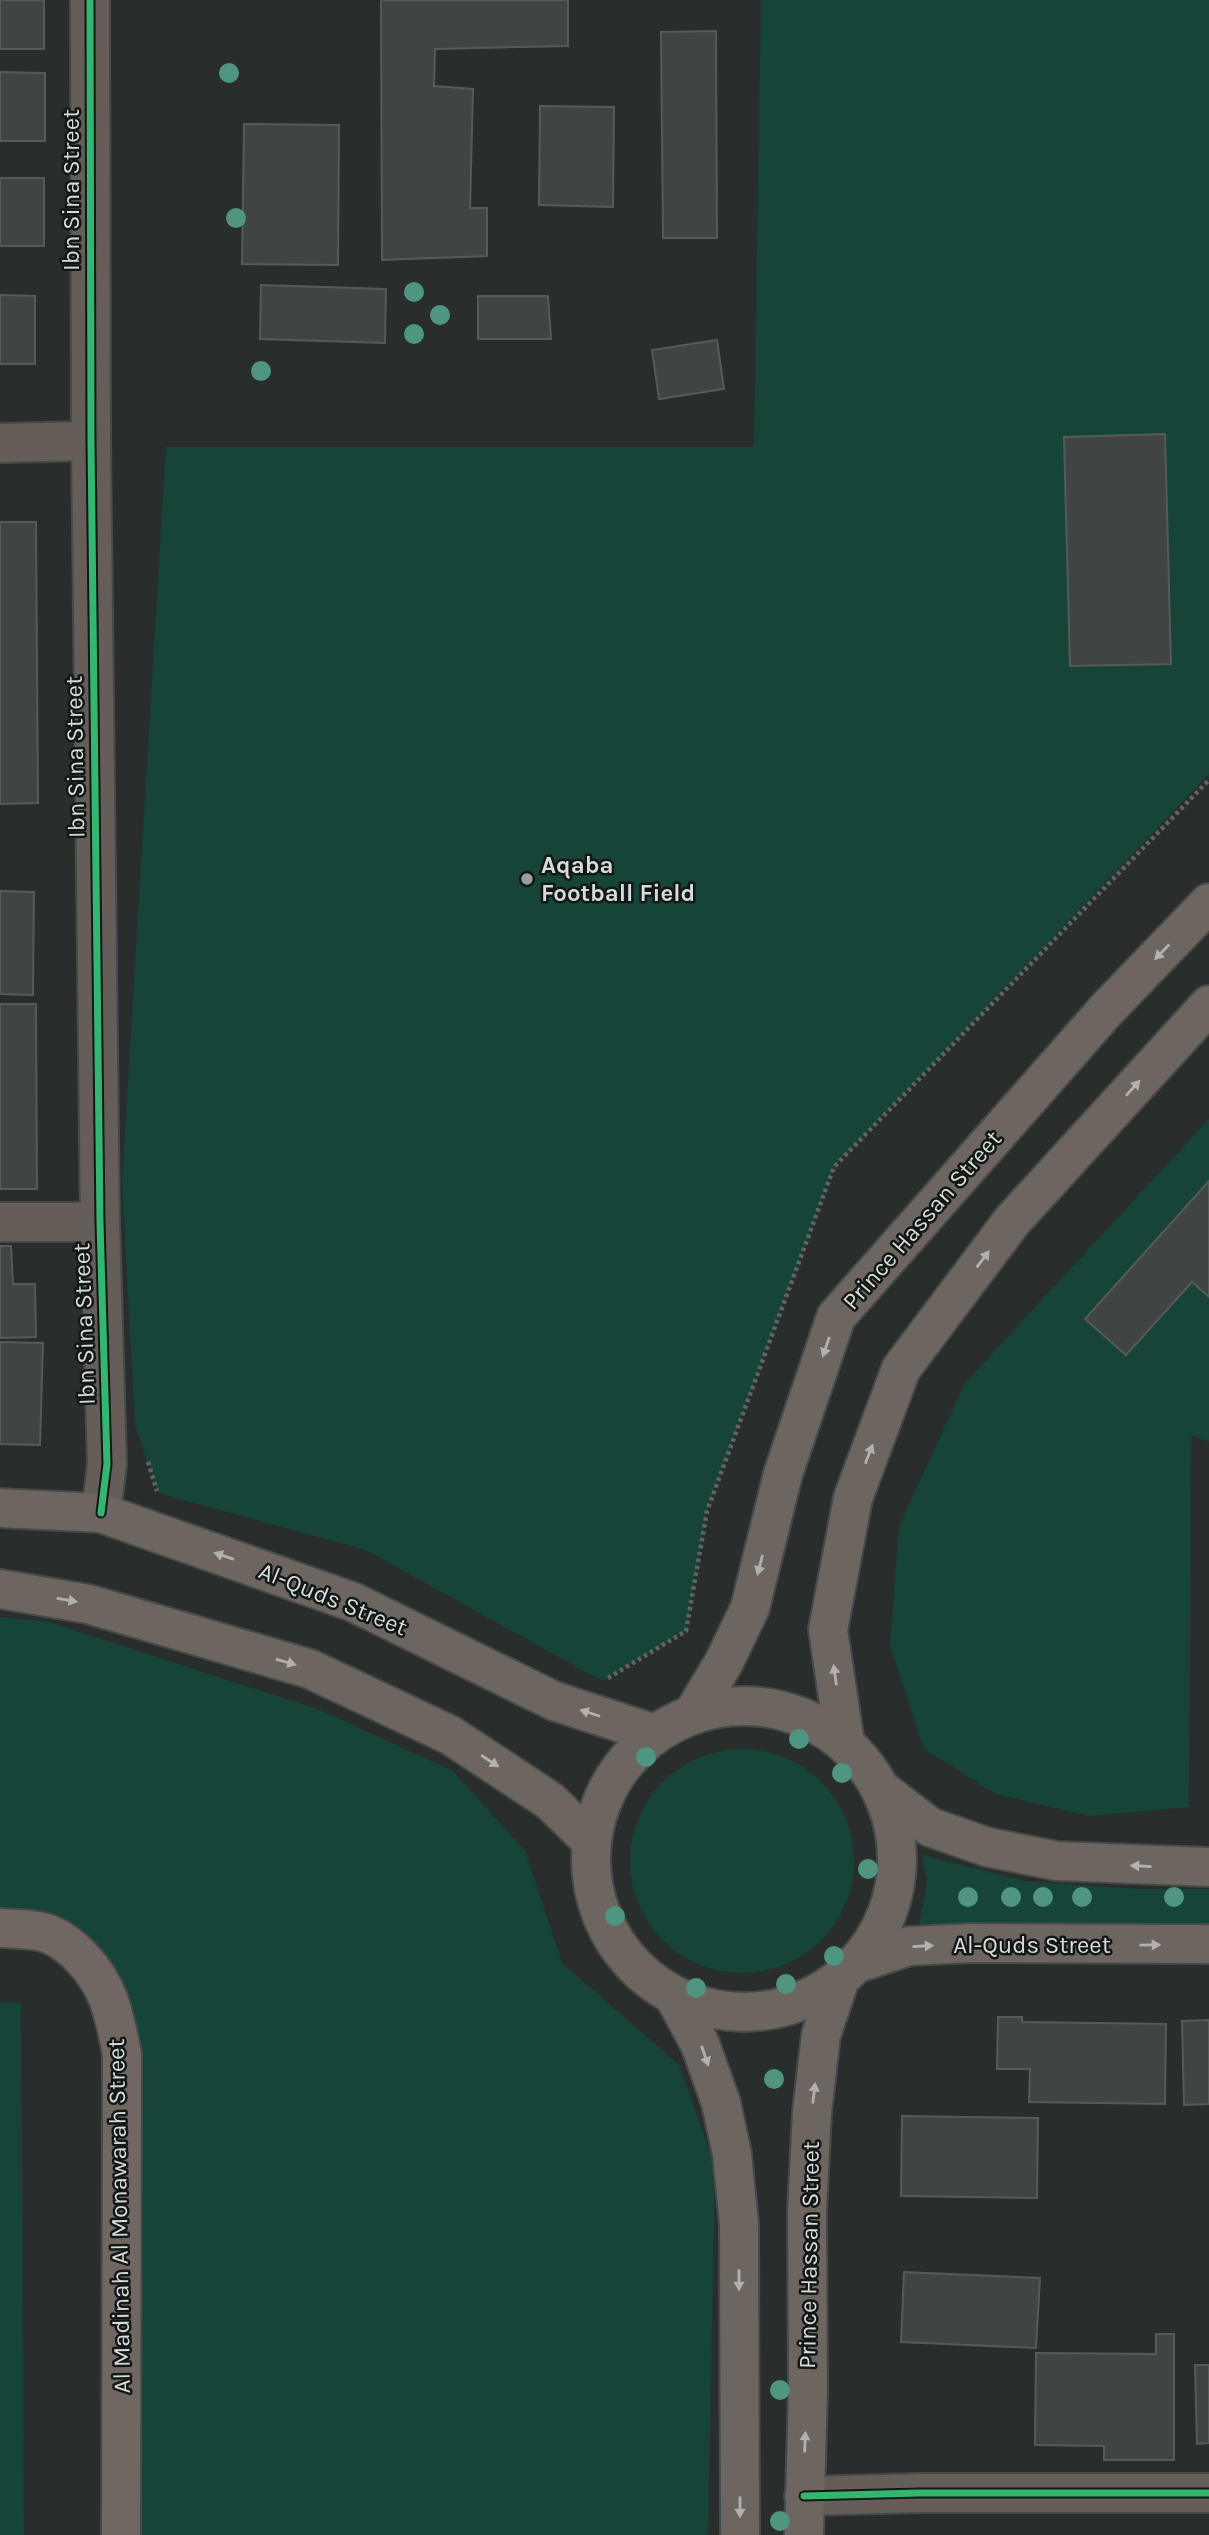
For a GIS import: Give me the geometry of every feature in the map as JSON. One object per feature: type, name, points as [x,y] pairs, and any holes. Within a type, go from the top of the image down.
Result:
[{"type":"main road","name":"Prince Hassan Street","points":[[693,1714],[724,1662],[750,1608],[783,1474],[836,1317],[1107,1009],[1209,903]]},
{"type":"main road","points":[[845,1743],[828,1630],[852,1498],[901,1369],[1013,1221],[1209,1005]]},
{"type":"main road","name":"Al-Quds Street","points":[[0,1508],[102,1513],[353,1602],[554,1701],[655,1734]]},
{"type":"main road","points":[[0,1589],[88,1604],[310,1669],[450,1735],[550,1801],[591,1841]]},
{"type":"main road","points":[[883,1791],[896,1834],[897,1881],[884,1925],[849,1971],[803,2001],[760,2012],[715,2010],[674,1996],[643,1975],[618,1948],[600,1914],[591,1878],[591,1841],[601,1800],[624,1763],[655,1734],[693,1714],[735,1706],[757,1706],[789,1712],[818,1724],[845,1743],[859,1757],[883,1791],[930,1827],[987,1847],[1058,1861],[1209,1867]]},
{"type":"main road","name":"Al Madinah Al Monawarah Street","points":[[0,1928],[40,1931],[65,1942],[89,1965],[103,1984],[114,2013],[122,2054],[121,2535]]},
{"type":"main road","name":"Al-Quds Street","points":[[849,1971],[909,1946],[971,1943],[1209,1944]]},
{"type":"main road","name":"Prince Hassan Street","points":[[804,2535],[807,2210],[812,2112],[821,2035],[849,1971]]},
{"type":"main road","points":[[674,1996],[700,2044],[721,2102],[732,2154],[739,2224],[740,2535]]},
{"type":"street","name":"Ibn Sina Street","points":[[90,0],[91,440],[100,1222],[107,1464],[102,1513]]},
{"type":"street","points":[[0,443],[91,440]]},
{"type":"street","points":[[0,1222],[100,1222]]},
{"type":"street","points":[[804,2496],[919,2493],[1209,2493]]},
{"type":"path","points":[[602,1681],[686,1631],[707,1511],[834,1167],[1209,779]]},
{"type":"path","points":[[146,1459],[158,1493]]},
{"type":"green space","points":[[761,0],[1209,0],[1209,774],[834,1167],[707,1511],[686,1631],[602,1681],[366,1550],[158,1493],[135,1425],[122,1183],[166,447],[754,447]]},
{"type":"green space","points":[[1209,1119],[1209,1442],[1191,1435],[1189,1807],[1089,1816],[996,1794],[924,1749],[890,1645],[899,1526],[965,1383]]},
{"type":"green space","points":[[0,1617],[49,1622],[320,1710],[453,1771],[525,1851],[562,1963],[679,2065],[715,2166],[708,2535],[127,2535],[120,1993],[0,1920]]},
{"type":"green space","points":[[742,1749],[764,1751],[795,1762],[813,1774],[829,1790],[841,1808],[849,1828],[854,1861],[852,1883],[841,1914],[829,1932],[813,1948],[795,1960],[775,1968],[742,1973],[720,1971],[689,1960],[671,1948],[655,1932],[643,1914],[635,1894],[630,1861],[632,1839],[643,1808],[655,1790],[671,1774],[689,1762],[709,1754]]},
{"type":"green space","points":[[922,1855],[1024,1881],[1137,1889],[1209,1889],[1209,1923],[919,1927],[927,1882]]},
{"type":"green space","points":[[0,2002],[21,2003],[24,2535],[0,2535]]},
{"type":"building","points":[[0,0],[44,0],[44,49],[0,49]]},
{"type":"building","points":[[381,0],[568,0],[568,46],[435,49],[434,86],[473,89],[470,208],[487,208],[487,256],[382,260]]},
{"type":"building","points":[[716,31],[717,238],[663,238],[661,32]]},
{"type":"building","points":[[0,72],[45,73],[45,141],[0,141]]},
{"type":"building","points":[[540,106],[614,107],[613,207],[539,205]]},
{"type":"building","points":[[244,124],[339,125],[338,265],[242,264]]},
{"type":"building","points":[[0,178],[44,178],[44,246],[0,246]]},
{"type":"building","points":[[261,285],[386,289],[385,343],[260,339]]},
{"type":"building","points":[[0,295],[35,296],[35,364],[0,364]]},
{"type":"building","points":[[478,296],[548,296],[551,339],[478,339]]},
{"type":"building","points":[[717,340],[724,389],[659,399],[652,350]]},
{"type":"building","points":[[1165,434],[1171,664],[1070,666],[1064,437]]},
{"type":"building","points":[[0,522],[36,522],[38,803],[0,804]]},
{"type":"building","points":[[0,891],[34,892],[33,995],[0,994]]},
{"type":"building","points":[[0,1004],[36,1004],[37,1189],[0,1189]]},
{"type":"building","points":[[1209,1181],[1209,1297],[1192,1282],[1126,1355],[1085,1319]]},
{"type":"building","points":[[0,1246],[11,1246],[13,1284],[35,1284],[36,1337],[0,1338]]},
{"type":"building","points":[[0,1342],[43,1343],[40,1445],[0,1444]]},
{"type":"building","points":[[998,2017],[1022,2017],[1022,2022],[1166,2024],[1165,2104],[1029,2102],[1030,2069],[997,2069]]},
{"type":"building","points":[[1209,2020],[1209,2104],[1184,2105],[1182,2021]]},
{"type":"building","points":[[902,2116],[1038,2118],[1037,2198],[901,2196]]},
{"type":"building","points":[[904,2272],[1040,2278],[1036,2348],[901,2342]]},
{"type":"building","points":[[1156,2334],[1174,2334],[1174,2460],[1104,2460],[1104,2446],[1035,2445],[1036,2353],[1156,2354]]},
{"type":"building","points":[[1195,2365],[1209,2365],[1209,2443],[1197,2444]]},
{"type":"cycle path","points":[[90,0],[91,441],[100,1222],[107,1464],[101,1513]]},
{"type":"cycle path","points":[[804,2496],[919,2493],[1209,2493]]},
{"type":"place","name":"Aqaba Football Field","points":[[527,879]]}]
